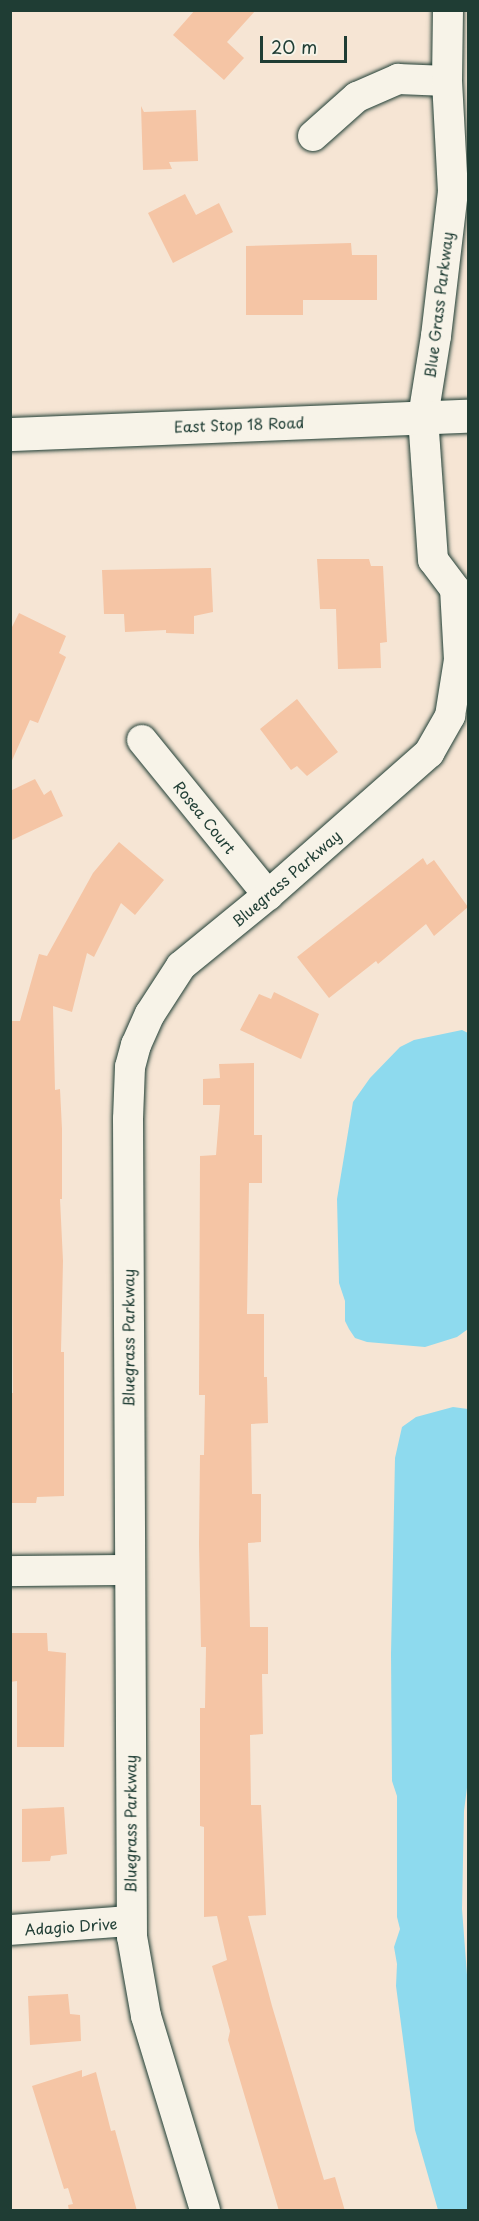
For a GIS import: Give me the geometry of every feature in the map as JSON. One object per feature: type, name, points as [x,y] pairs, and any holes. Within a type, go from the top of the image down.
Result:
[{"type":"street","name":"Blue Grass Parkway","points":[[423,417],[436,336],[453,192],[447,81],[448,10]]},
{"type":"street","points":[[314,136],[357,97],[398,79],[447,81]]},
{"type":"street","name":"Blue Grass Parkway","points":[[453,192],[468,238]]},
{"type":"street","name":"East Stop 18 Road","points":[[10,434],[468,416]]},
{"type":"street","name":"Bluegrass Parkway","points":[[204,2211],[146,2016],[136,1969],[132,1921],[129,1570],[128,1089],[130,1067],[136,1045],[150,1014],[181,966],[268,896],[429,753],[450,716],[459,660],[462,580],[433,560],[423,417]]},
{"type":"street","name":"Rosea Court","points":[[142,740],[268,896]]},
{"type":"street","points":[[10,1571],[129,1570]]},
{"type":"street","name":"Adagio Drive","points":[[10,1930],[132,1921]]},
{"type":"water","points":[[462,1030],[468,1033],[468,1329],[457,1337],[425,1347],[367,1342],[355,1338],[345,1321],[345,1301],[339,1283],[337,1199],[353,1102],[370,1078],[400,1047],[414,1040]]},
{"type":"water","points":[[453,1407],[468,1409],[468,1780],[464,1811],[462,1909],[468,1988],[468,2210],[438,2210],[415,2130],[396,1986],[397,1964],[394,1947],[400,1929],[397,1917],[397,1796],[392,1781],[391,1654],[395,1458],[402,1427],[416,1417]]},
{"type":"building","points":[[195,10],[256,10],[227,42],[244,58],[224,80],[173,35]]},
{"type":"building","points":[[141,106],[144,112],[196,110],[198,161],[169,162],[172,169],[143,170]]},
{"type":"building","points":[[185,194],[196,215],[219,203],[233,232],[173,263],[148,213]]},
{"type":"building","points":[[351,243],[352,255],[377,255],[377,300],[303,300],[303,315],[246,315],[246,246]]},
{"type":"building","points":[[317,559],[369,559],[371,566],[383,566],[387,642],[380,643],[381,668],[338,669],[336,609],[320,609]]},
{"type":"building","points":[[211,568],[213,612],[194,616],[194,634],[166,633],[166,630],[125,632],[124,614],[104,614],[102,570]]},
{"type":"building","points":[[19,613],[66,636],[59,653],[66,657],[38,723],[30,720],[10,765],[10,631]]},
{"type":"building","points":[[297,699],[338,752],[307,776],[297,766],[291,770],[260,729]]},
{"type":"building","points":[[35,779],[44,795],[51,790],[63,816],[10,841],[10,791]]},
{"type":"building","points":[[119,842],[164,880],[135,915],[121,903],[94,957],[87,953],[72,1012],[53,1006],[55,1090],[60,1089],[62,1129],[62,1199],[60,1199],[63,1261],[61,1352],[64,1352],[64,1496],[37,1497],[36,1503],[10,1503],[10,1393],[13,1393],[10,1021],[20,1021],[39,954],[47,956],[93,873]]},
{"type":"building","points":[[423,858],[427,865],[434,860],[468,907],[434,936],[426,924],[378,964],[376,961],[329,998],[297,957]]},
{"type":"building","points":[[274,992],[319,1014],[301,1059],[240,1030],[259,994],[271,999]]},
{"type":"building","points":[[254,1063],[254,1135],[262,1135],[262,1183],[249,1183],[247,1314],[264,1314],[264,1377],[267,1377],[268,1423],[251,1424],[252,1494],[261,1494],[261,1542],[248,1543],[250,1627],[268,1627],[268,1674],[262,1674],[263,1734],[250,1735],[251,1805],[261,1805],[266,1915],[248,1916],[272,2006],[324,2180],[335,2177],[345,2211],[279,2211],[228,2040],[230,2031],[212,1966],[227,1960],[217,1916],[204,1917],[204,1827],[200,1826],[200,1708],[205,1708],[206,1647],[201,1647],[199,1544],[200,1455],[204,1455],[205,1395],[199,1395],[200,1156],[216,1155],[220,1105],[203,1105],[203,1079],[220,1078],[219,1064]]},
{"type":"building","points":[[10,1633],[47,1633],[48,1651],[66,1653],[64,1747],[17,1747],[17,1681],[10,1682]]},
{"type":"building","points":[[64,1807],[67,1854],[51,1856],[50,1861],[22,1862],[22,1809]]},
{"type":"building","points":[[68,1994],[70,2014],[80,2015],[81,2041],[30,2045],[28,1996]]},
{"type":"building","points":[[82,2070],[82,2077],[96,2072],[111,2131],[115,2130],[137,2211],[69,2211],[68,2205],[73,2204],[68,2188],[64,2189],[32,2086]]}]
